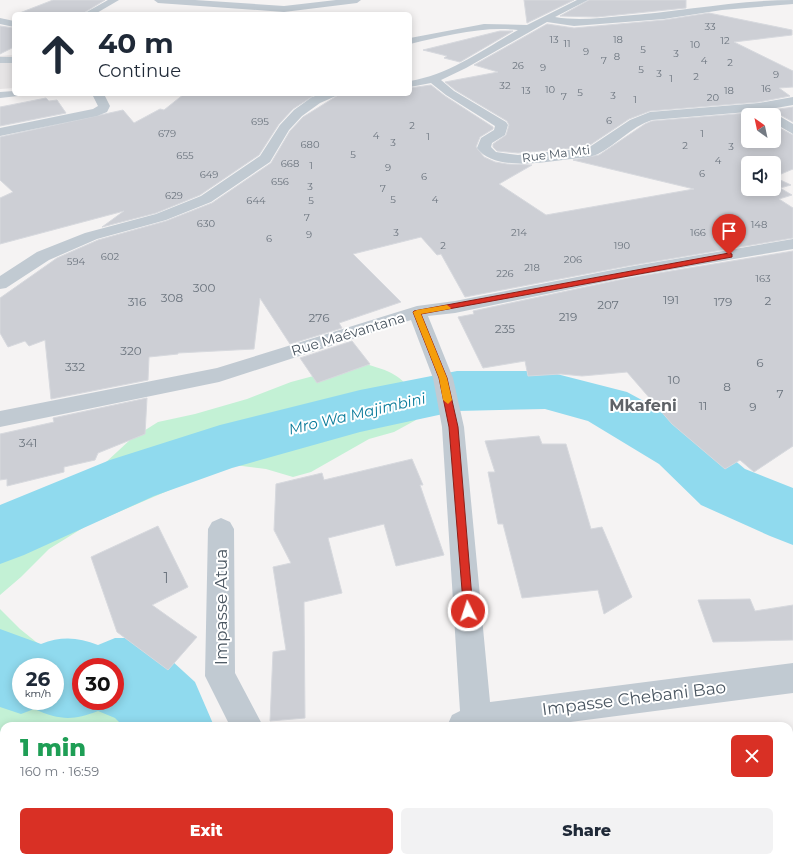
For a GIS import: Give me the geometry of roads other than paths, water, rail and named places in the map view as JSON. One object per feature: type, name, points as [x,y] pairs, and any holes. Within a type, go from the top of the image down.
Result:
[{"type":"street","points":[[92,12],[115,0]]},
{"type":"street","points":[[158,0],[248,9],[284,10],[357,0]]},
{"type":"street","points":[[412,84],[433,79],[449,73],[527,28],[584,0]]},
{"type":"street","points":[[546,19],[581,22],[664,16],[760,2],[793,1]]},
{"type":"street","points":[[0,21],[12,24]]},
{"type":"street","points":[[412,41],[482,28],[527,28]]},
{"type":"street","points":[[0,55],[12,54]]},
{"type":"street","points":[[0,60],[12,60]]},
{"type":"street","points":[[414,72],[449,73]]},
{"type":"street","name":"Rue Ma Mti","points":[[433,79],[450,93],[502,125],[500,132],[486,141],[484,148],[487,153],[496,157],[517,160],[591,152],[601,147],[639,119],[650,116],[759,107]]},
{"type":"street","points":[[0,95],[12,94]]},
{"type":"street","points":[[0,132],[97,112],[103,109],[104,106],[99,96]]},
{"type":"street","points":[[0,284],[43,256],[91,236],[161,217],[206,199],[266,159],[284,128],[298,112],[316,100],[327,96]]},
{"type":"street","points":[[759,107],[793,101]]},
{"type":"street","points":[[781,122],[793,130]]},
{"type":"street","name":"Rue Maévantana","points":[[0,419],[219,375],[417,312],[455,307],[628,272],[793,244]]},
{"type":"street","points":[[417,312],[443,378],[453,427],[469,722]]},
{"type":"street","name":"Impasse Atua","points":[[221,529],[220,676],[245,722]]},
{"type":"street","name":"Impasse Chebani Bao","points":[[469,722],[793,678]]},
{"type":"waterway","name":"Mro Wa Majimbini","points":[[0,535],[132,478],[220,448],[360,411],[457,391],[545,390],[607,406],[680,448],[723,487],[793,517]]},
{"type":"waterway","name":"Mro Wa Majimbini","points":[[0,668],[12,672]]},
{"type":"waterway","name":"Mro Wa Majimbini","points":[[64,678],[72,678]]},
{"type":"waterway","name":"Mro Wa Majimbini","points":[[124,678],[132,678],[166,711],[170,722]]},
{"type":"district","name":"Mkafeni","points":[[643,405]]}]
